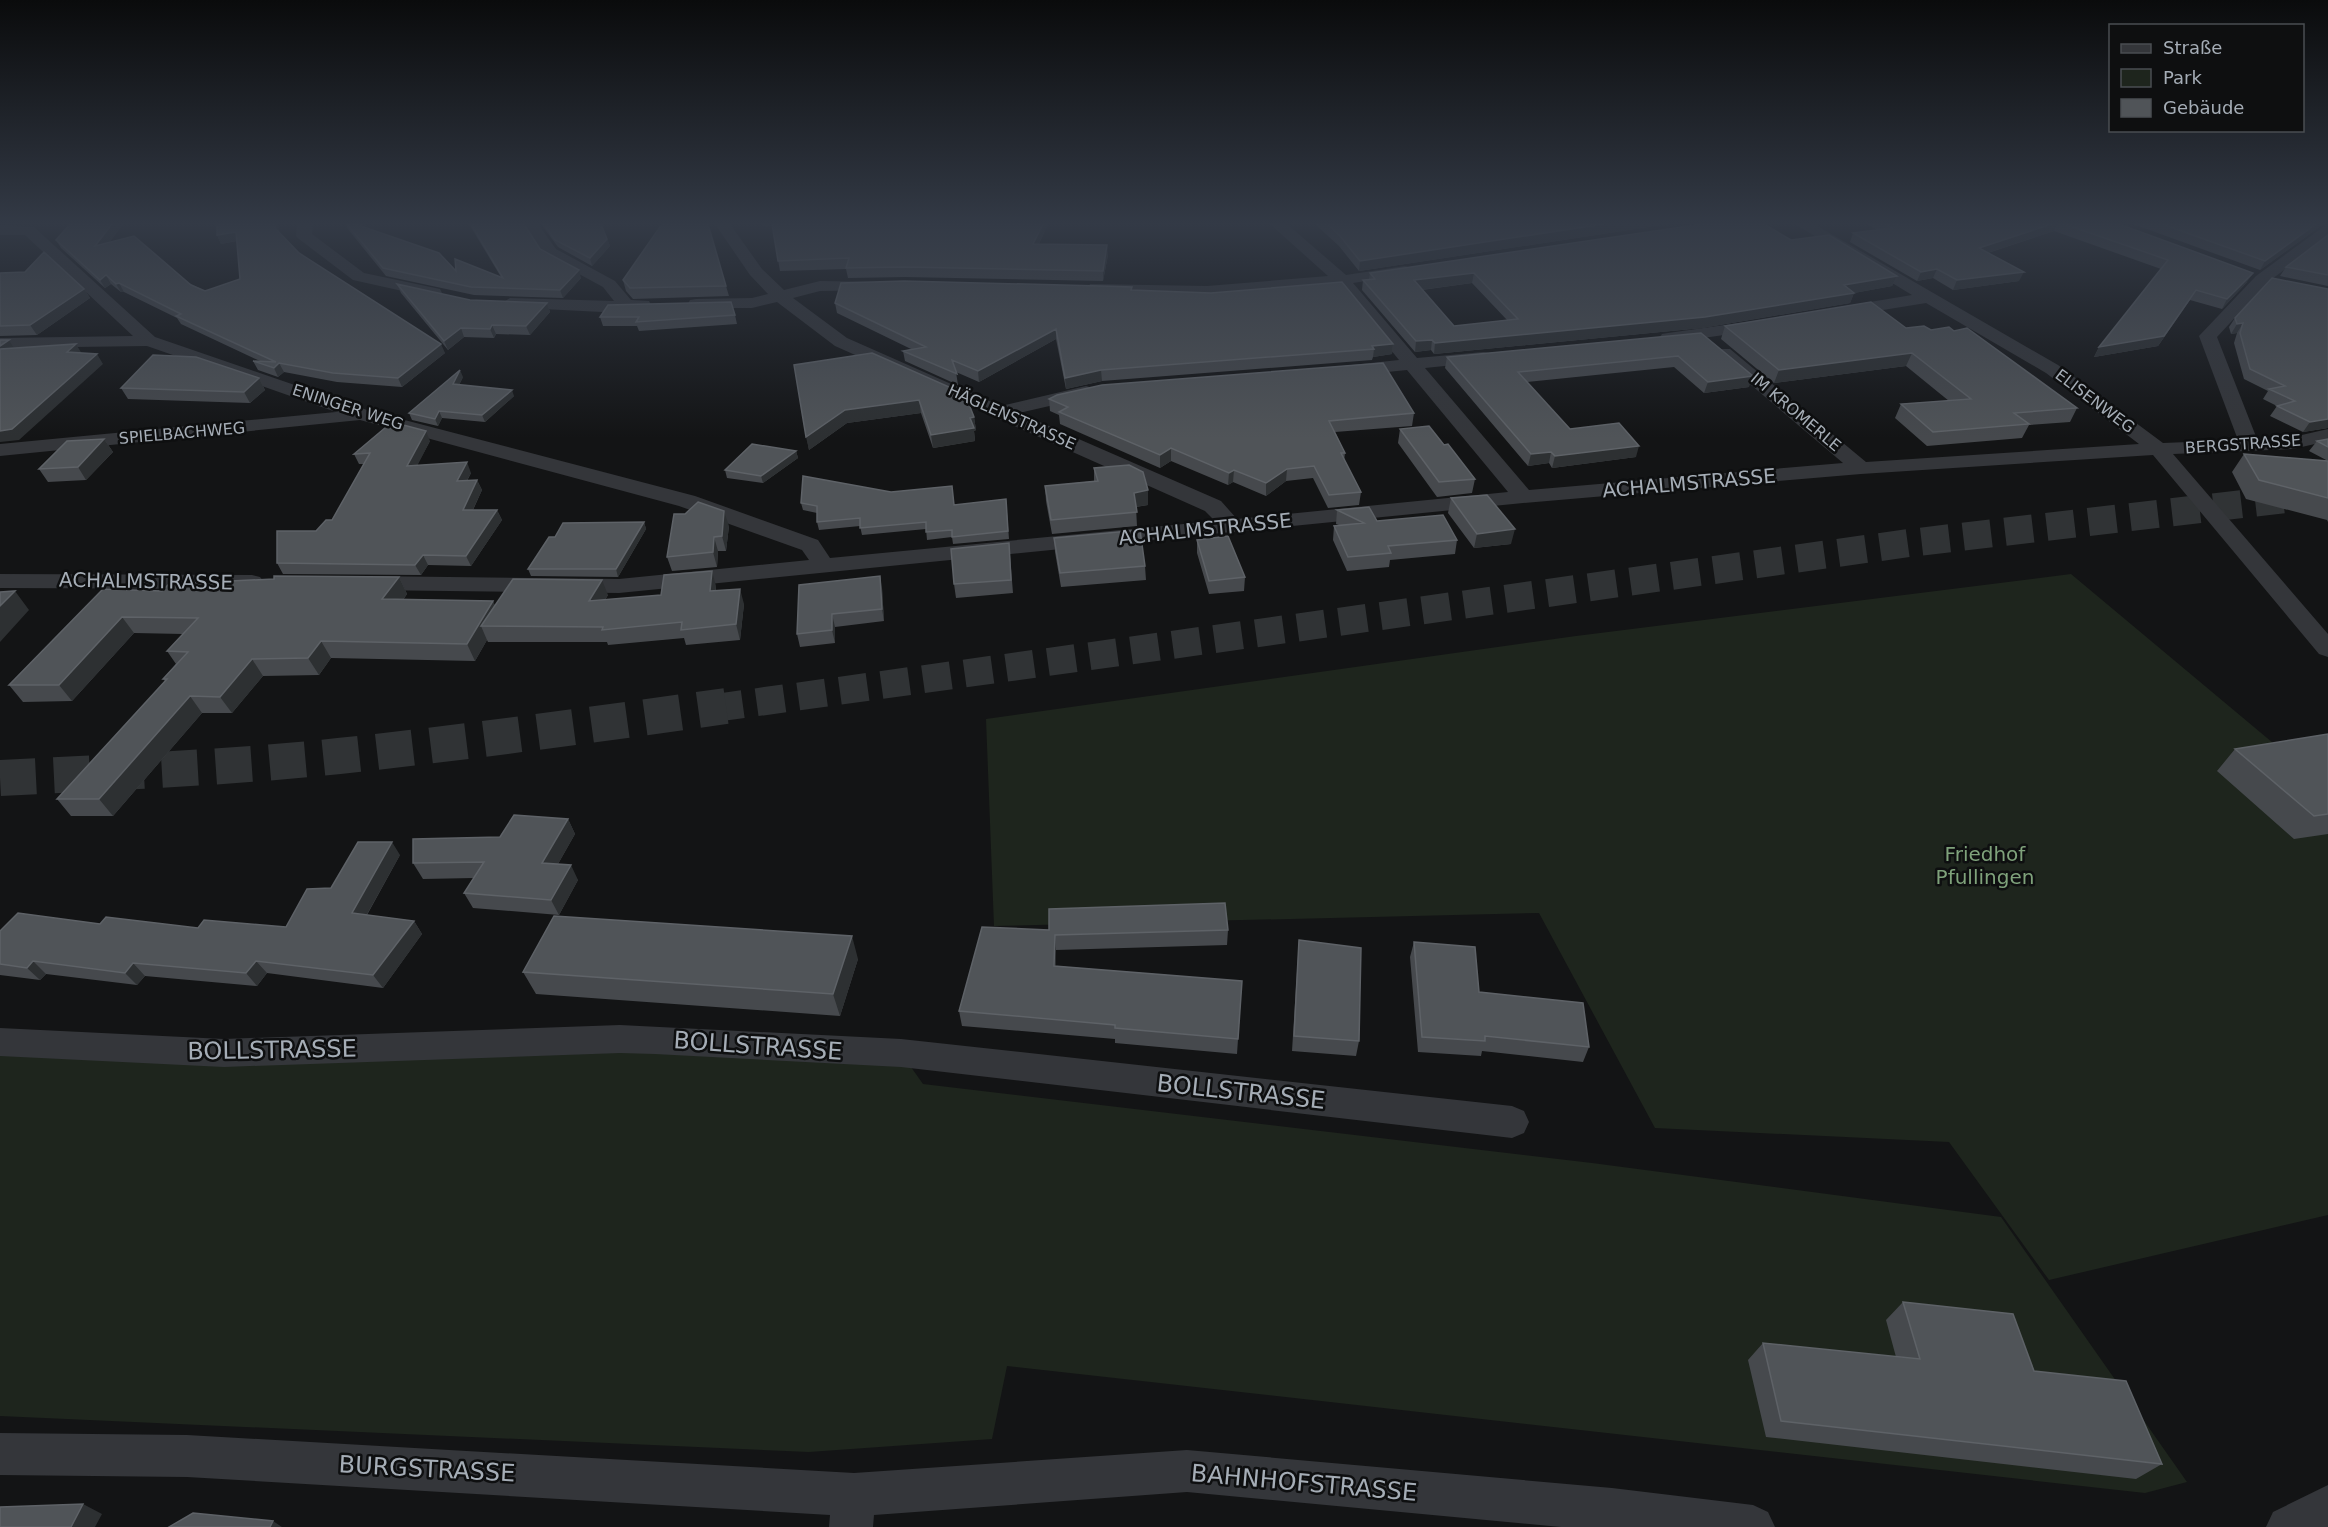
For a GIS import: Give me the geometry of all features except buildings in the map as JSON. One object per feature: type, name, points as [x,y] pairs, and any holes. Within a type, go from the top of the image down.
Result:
[{"type":"street","name":"ENINGER WEG","points":[[100,295],[149,340],[363,415],[687,501],[810,545],[825,567]]},
{"type":"street","points":[[443,295],[451,297]]},
{"type":"street","points":[[618,295],[627,306]]},
{"type":"street","points":[[684,304],[752,303],[787,295]]},
{"type":"street","points":[[1355,295],[1523,497]]},
{"type":"street","name":"ELISENWEG","points":[[1927,295],[2052,369],[2158,449],[2328,649]]},
{"type":"street","points":[[2241,295],[2208,336],[2250,446]]},
{"type":"street","name":"HÄGLENSTRASSE","points":[[781,297],[841,342],[1213,506],[1232,526]]},
{"type":"street","points":[[1826,314],[1930,297]]},
{"type":"street","points":[[498,303],[602,307],[661,305]]},
{"type":"street","points":[[1656,339],[1702,335],[1780,322]]},
{"type":"street","name":"IM KROMERLE","points":[[1702,335],[1861,468]]},
{"type":"street","points":[[0,343],[149,340]]},
{"type":"street","points":[[1330,371],[1506,355]]},
{"type":"street","points":[[999,412],[1102,389]]},
{"type":"street","name":"SPIELBACHWEG","points":[[0,450],[363,415]]},
{"type":"street","name":"BERGSTRASSE","points":[[2158,449],[2293,443],[2328,435]]},
{"type":"street","name":"ACHALMSTRASSE","points":[[344,583],[619,586],[1523,497],[1861,468],[2158,449]]},
{"type":"street","name":"ACHALMSTRASSE","points":[[0,581],[272,583]]},
{"type":"street","name":"BOLLSTRASSE","points":[[0,1042],[224,1053],[620,1039],[677,1040],[856,1053],[901,1053],[1512,1122]]},
{"type":"street","name":"BURGSTRASSE","points":[[0,1454],[187,1456],[852,1511]]},
{"type":"street","name":"BAHNHOFSTRASSE","points":[[852,1511],[1187,1471],[1615,1519],[1753,1527]]},
{"type":"street","points":[[2288,1527],[2328,1508]]},
{"type":"green space","name":"Friedhof Pfullingen","points":[[2071,574],[2328,789],[2328,1215],[2049,1280],[1949,1142],[1655,1128],[1539,913],[994,926],[986,719],[1576,636]]},
{"type":"green space","points":[[0,1042],[275,1052],[901,1053],[923,1084],[1592,1163],[2001,1217],[2187,1482],[2145,1493],[1007,1366],[992,1439],[809,1452],[0,1416]]},
{"type":"tunnel","points":[[715,708],[1909,543],[2328,494]]},
{"type":"tunnel","points":[[0,778],[212,767],[339,756],[485,739],[726,706]]}]
